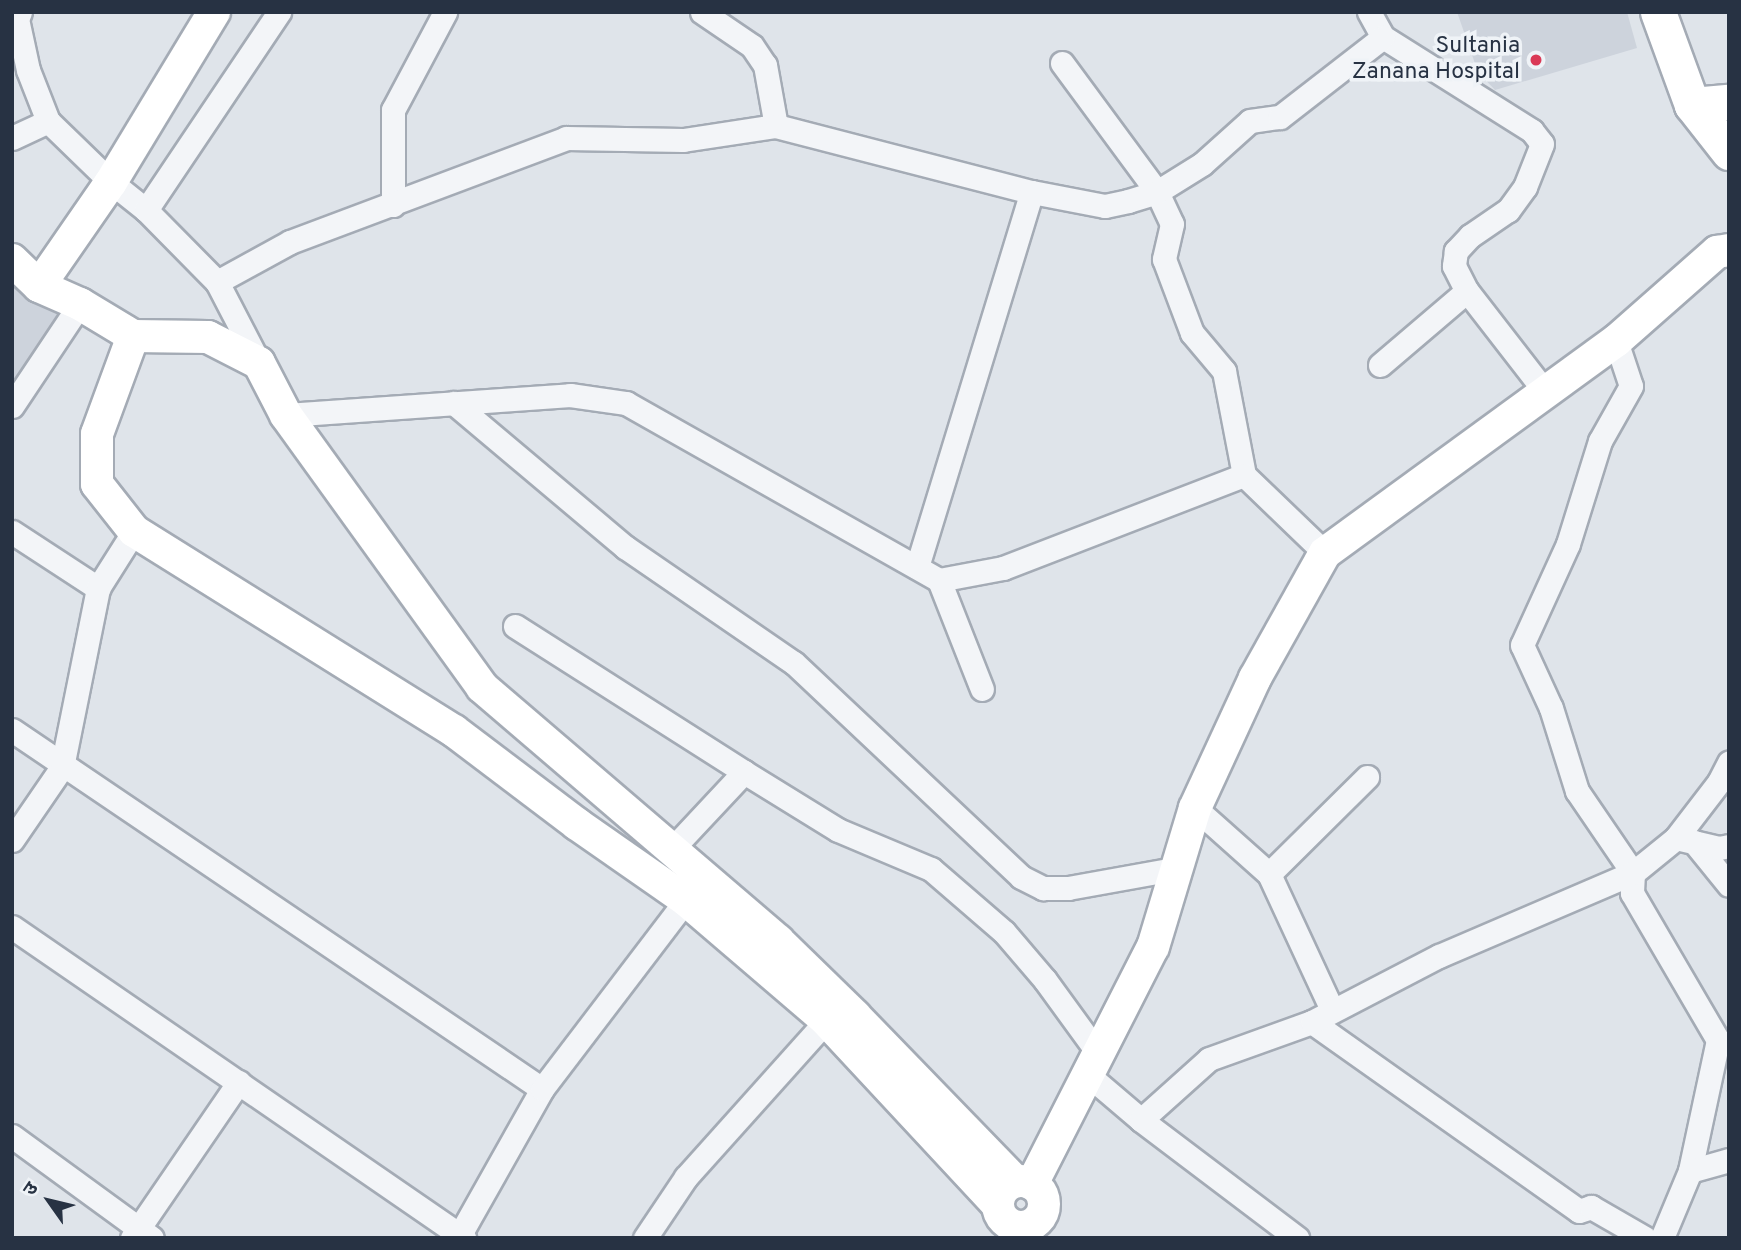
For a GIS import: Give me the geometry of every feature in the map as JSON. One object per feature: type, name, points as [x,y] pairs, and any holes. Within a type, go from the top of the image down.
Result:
[{"type":"main road","points":[[1658,12],[1692,105],[1729,152]]},
{"type":"main road","points":[[1692,105],[1729,102]]},
{"type":"street","points":[[20,12],[17,19],[28,70],[48,121],[111,182],[146,210],[217,282],[286,415],[482,687],[671,850],[705,876],[834,1012],[1021,1217],[1093,1063],[1153,947],[1195,808],[1255,678],[1325,553],[1616,341],[1725,243]]},
{"type":"street","points":[[39,286],[111,182],[214,12]]},
{"type":"street","points":[[146,210],[279,12]]},
{"type":"street","points":[[393,205],[393,110],[445,12]]},
{"type":"street","points":[[703,12],[752,46],[765,65],[776,126]]},
{"type":"street","points":[[1369,12],[1382,37],[1532,131],[1542,144],[1539,158],[1525,187],[1508,210],[1470,236],[1456,251],[1454,266],[1467,291],[1546,393]]},
{"type":"street","points":[[217,282],[290,242],[566,138],[683,140],[776,126],[1032,192],[1105,206],[1157,192],[1202,164],[1250,121],[1280,117],[1382,37]]},
{"type":"street","points":[[1062,63],[1157,192],[1172,224],[1164,259],[1192,333],[1224,371],[1244,475],[1325,553]]},
{"type":"street","points":[[12,138],[48,121]]},
{"type":"street","points":[[917,567],[1032,192]]},
{"type":"street","points":[[12,260],[39,286],[80,304],[133,336],[208,337],[259,363]]},
{"type":"street","points":[[1380,365],[1467,291]]},
{"type":"street","points":[[12,406],[80,304]]},
{"type":"street","points":[[133,336],[97,434],[97,484],[134,531],[454,731],[834,1012]]},
{"type":"street","points":[[1616,341],[1631,386],[1600,441],[1569,544],[1522,645],[1551,708],[1577,791],[1633,873],[1632,893],[1725,1039],[1690,1171],[1662,1238]]},
{"type":"street","points":[[286,415],[570,395],[625,403],[939,580],[982,690]]},
{"type":"street","points":[[454,403],[625,547],[799,668],[1021,877],[1042,888],[1068,888],[1179,868]]},
{"type":"street","points":[[939,580],[1003,568],[1244,475]]},
{"type":"street","points":[[12,841],[62,766],[98,588],[134,531]]},
{"type":"street","points":[[12,532],[98,588]]},
{"type":"street","points":[[515,626],[838,830],[931,869],[1004,932],[1045,980],[1093,1063],[1141,1120],[1297,1238]]},
{"type":"street","points":[[12,730],[541,1089]]},
{"type":"street","points":[[1141,1120],[1209,1059],[1312,1022],[1439,956],[1633,873],[1685,840],[1729,762]]},
{"type":"street","points":[[671,850],[744,772]]},
{"type":"street","points":[[1269,874],[1367,777]]},
{"type":"street","points":[[577,824],[605,793]]},
{"type":"street","points":[[1195,808],[1269,874],[1297,929],[1332,1010]]},
{"type":"street","points":[[1685,840],[1719,848],[1729,846]]},
{"type":"street","points":[[1685,840],[1729,885]]},
{"type":"street","points":[[12,927],[460,1237],[541,1089],[705,876]]},
{"type":"street","points":[[645,1238],[686,1177],[834,1012]]},
{"type":"street","points":[[1312,1022],[1579,1211],[1591,1207],[1645,1238]]},
{"type":"street","points":[[12,1136],[141,1235],[239,1082]]},
{"type":"street","points":[[1690,1171],[1729,1160]]},
{"type":"shaded area","name":"Sultania Zanana Hospital","points":[[1457,12],[1627,12],[1637,48],[1495,90],[1478,72]]},
{"type":"shaded area","points":[[12,242],[80,304],[12,404]]},
{"type":"place","name":"Sultania Zanana Hospital","points":[[1536,60]]}]
